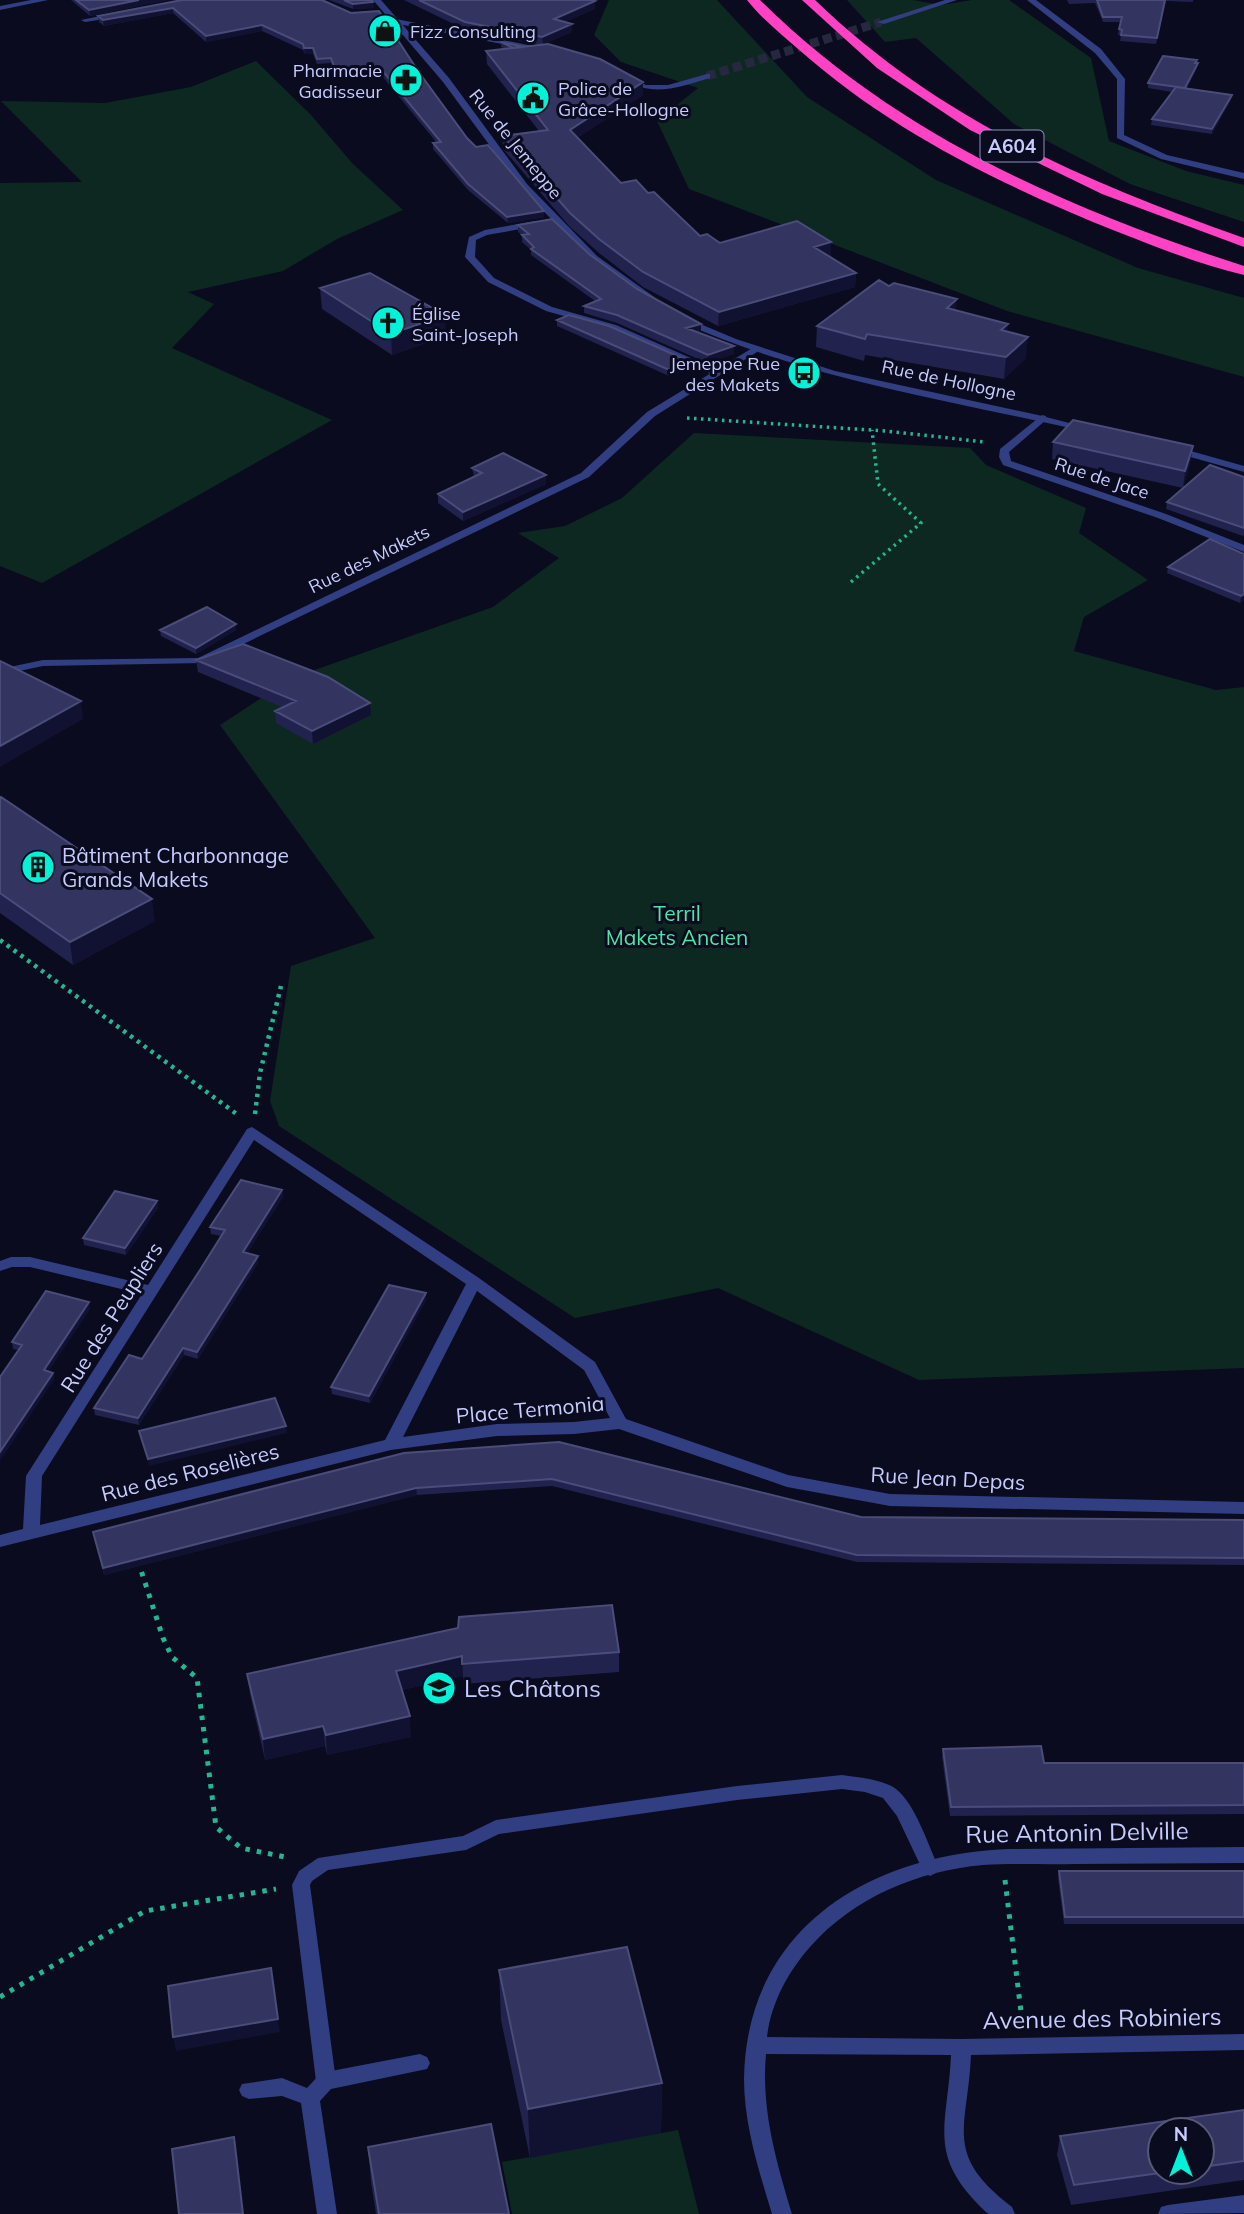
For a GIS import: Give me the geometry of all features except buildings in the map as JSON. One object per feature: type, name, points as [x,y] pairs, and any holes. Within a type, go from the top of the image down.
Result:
[{"type":"highway","name":"A604","points":[[753,0],[800,46],[847,83],[904,121],[968,157],[1041,194],[1128,230],[1244,271]]},
{"type":"highway","name":"A604","points":[[808,0],[850,40],[893,74],[946,110],[994,137],[1089,184],[1159,213],[1244,243]]},
{"type":"street","points":[[0,8],[44,0]]},
{"type":"street","name":"Rue de Jemeppe","points":[[377,0],[446,80],[524,186],[594,258],[667,310]]},
{"type":"street","points":[[881,22],[953,0]]},
{"type":"street","points":[[1031,0],[1098,51],[1121,79],[1120,136],[1138,149],[1244,176]]},
{"type":"street","points":[[377,12],[389,11]]},
{"type":"street","points":[[85,20],[123,13]]},
{"type":"street","points":[[396,21],[554,52]]},
{"type":"street","points":[[614,72],[644,87],[668,88],[707,76]]},
{"type":"street","points":[[558,220],[485,233],[472,239],[470,257],[491,280],[549,309],[613,327],[716,373]]},
{"type":"street","name":"Rue de Hollogne","points":[[679,317],[754,350],[911,392],[1099,431]]},
{"type":"street","name":"Rue des Makets","points":[[0,672],[43,663],[200,661],[585,475],[650,414],[754,350]]},
{"type":"street","points":[[1010,445],[1042,418]]},
{"type":"street","name":"Rue de Jace","points":[[1010,445],[1004,451],[1004,457],[1017,468],[1129,504],[1244,549]]},
{"type":"street","points":[[1160,446],[1244,469]]},
{"type":"street","points":[[252,1132],[474,1282],[391,1444]]},
{"type":"street","name":"Rue des Peupliers","points":[[31,1533],[34,1476],[252,1132]]},
{"type":"street","points":[[0,1266],[11,1262],[30,1262],[153,1291]]},
{"type":"street","name":"Place Termonia","points":[[391,1444],[497,1430],[574,1428],[620,1423],[590,1366],[474,1282]]},
{"type":"street","name":"Rue Jean Depas","points":[[620,1423],[787,1481],[890,1500],[1244,1508]]},
{"type":"street","name":"Rue des Roselières","points":[[0,1541],[391,1444]]},
{"type":"street","points":[[326,2081],[306,1878],[324,1863],[466,1843],[496,1827],[737,1793],[842,1782],[865,1785],[889,1793],[904,1812],[930,1868]]},
{"type":"street","name":"Rue Antonin Delville","points":[[782,2214],[762,2143],[756,2108],[755,2045],[772,1986],[788,1955],[802,1939],[846,1902],[902,1876],[975,1858],[1244,1855]]},
{"type":"street","name":"Avenue des Robiniers","points":[[755,2045],[961,2048],[1244,2042]]},
{"type":"street","name":"Avenue des Robiniers","points":[[961,2048],[962,2067],[952,2130],[954,2147],[972,2185],[1004,2214]]},
{"type":"street","points":[[310,2098],[326,2081],[420,2063]]},
{"type":"street","points":[[249,2090],[282,2087],[310,2098]]},
{"type":"street","points":[[310,2098],[327,2214]]},
{"type":"street","points":[[1168,2214],[1244,2204]]},
{"type":"path","points":[[650,414],[758,424],[872,430],[1010,445]]},
{"type":"path","points":[[851,582],[921,523],[878,484],[872,430]]},
{"type":"path","points":[[0,940],[210,1097],[235,1111],[252,1132]]},
{"type":"path","points":[[252,1132],[260,1073],[281,986]]},
{"type":"path","points":[[0,1997],[138,1914],[306,1878],[302,1862],[287,1857],[249,1853],[228,1842],[216,1827],[197,1678],[172,1657],[167,1647],[133,1548]]},
{"type":"path","points":[[1002,1857],[1025,2045]]},
{"type":"green space","points":[[609,0],[717,0],[807,97],[936,180],[1138,268],[1244,298],[1244,377],[1007,311],[689,189],[657,121],[698,88],[621,62],[594,35]]},
{"type":"green space","points":[[847,0],[913,0],[941,5],[972,0],[1009,0],[1091,58],[1109,141],[1186,171],[1244,185],[1244,222],[1130,184],[1014,124],[916,38],[885,42]]},
{"type":"green space","points":[[256,61],[311,115],[353,164],[403,210],[337,239],[283,271],[188,292],[214,304],[172,348],[332,420],[42,583],[0,566],[0,183],[82,182],[1,101],[105,103],[191,87]]},
{"type":"green space","name":"Terril Makets Ancien","points":[[694,433],[970,448],[986,465],[1086,508],[1079,533],[1148,580],[1084,617],[1074,651],[1216,690],[1244,687],[1244,1368],[919,1380],[718,1288],[575,1318],[279,1126],[270,1101],[291,966],[375,938],[220,725],[292,678],[493,607],[559,558],[518,533],[565,526],[622,498]]},
{"type":"green space","points":[[678,2130],[699,2214],[512,2214],[502,2162]]},
{"type":"tunnel","points":[[707,76],[881,22]]},
{"type":"place","name":"Fizz Consulting","points":[[385,31]]},
{"type":"place","name":"Pharmacie Gadisseur","points":[[406,80]]},
{"type":"place","name":"Police de Grâce-Hollogne","points":[[533,98]]},
{"type":"place","name":"Église Saint-Joseph","points":[[388,323]]},
{"type":"place","name":"Jemeppe Rue des Makets","points":[[804,373]]},
{"type":"place","name":"Bâtiment Charbonnage Grands Makets","points":[[38,867]]},
{"type":"place","name":"Les Châtons","points":[[439,1688]]}]
